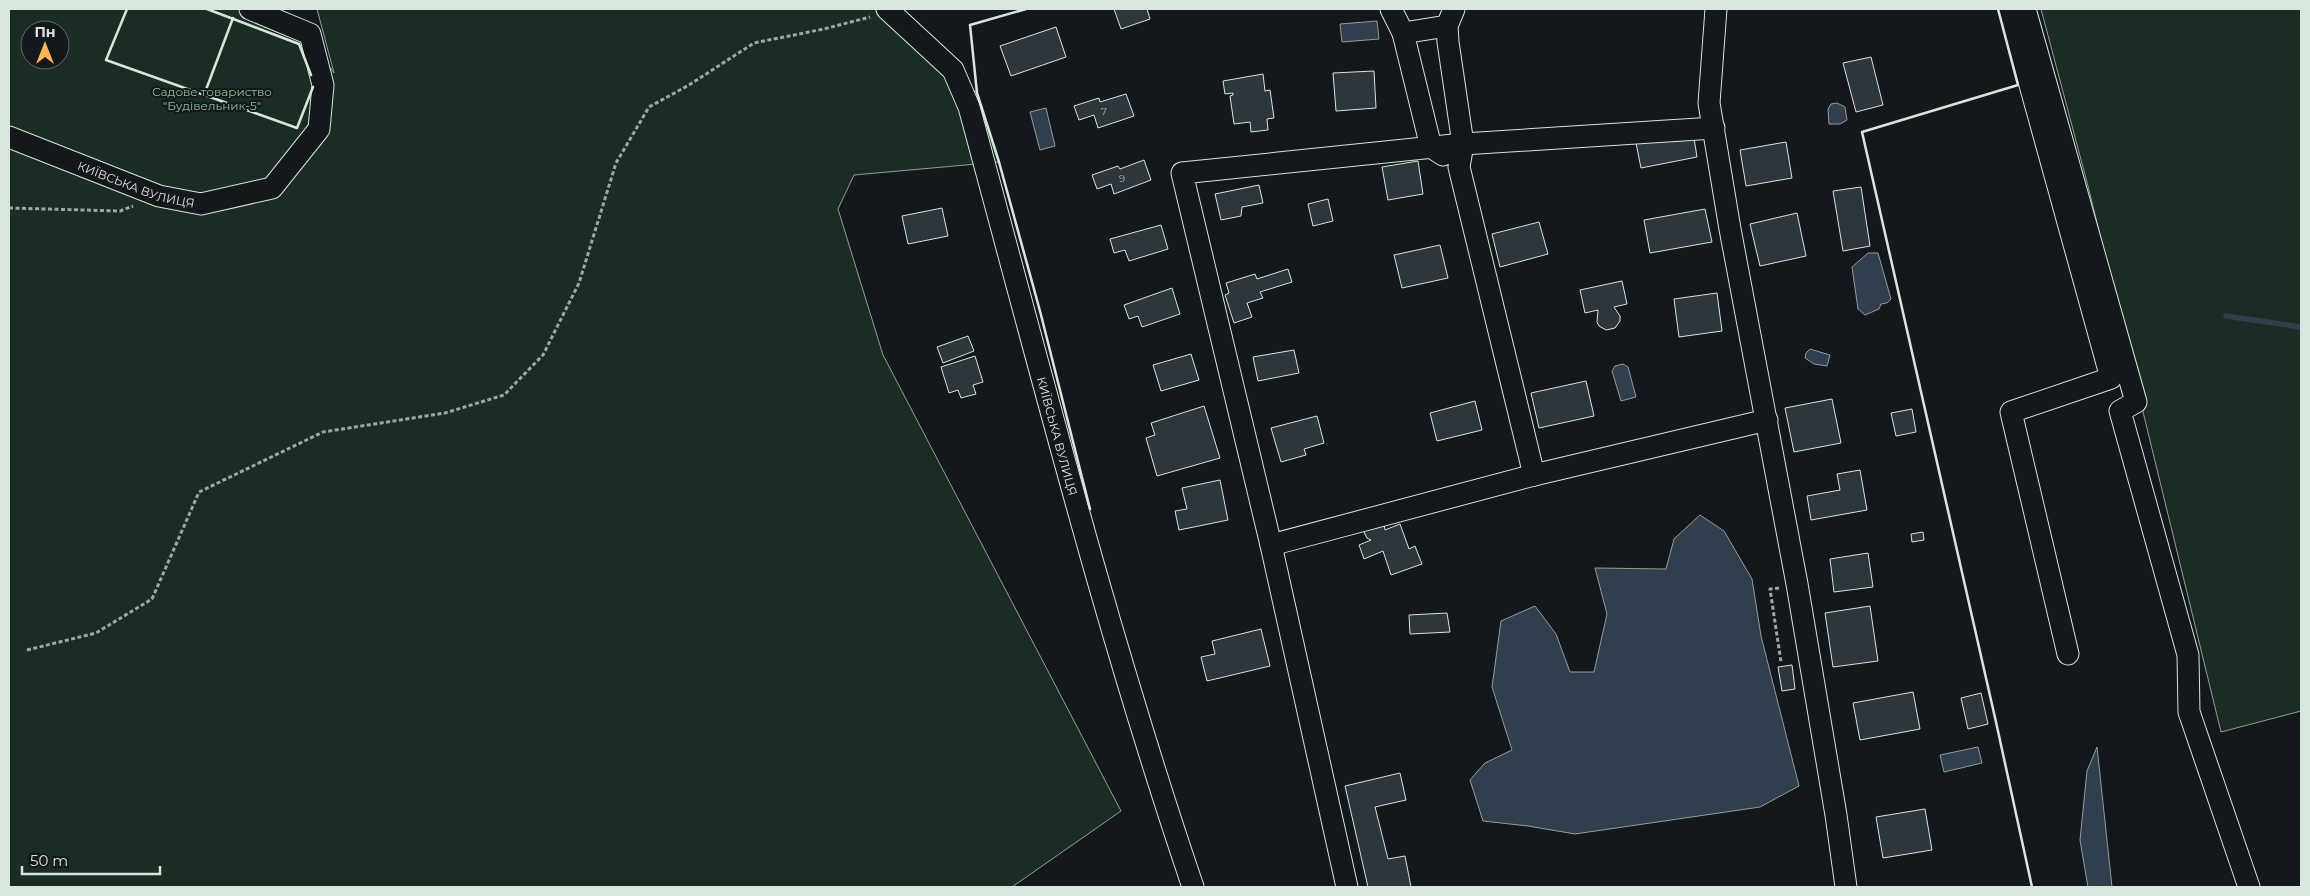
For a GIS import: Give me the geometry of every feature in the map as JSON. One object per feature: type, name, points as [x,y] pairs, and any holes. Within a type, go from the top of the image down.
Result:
[{"type":"street","name":"КИЇВСЬКА ВУЛИЦЯ","points":[[9,137],[159,196],[201,204],[272,188],[319,129],[323,85],[310,34],[250,9]]},
{"type":"street","points":[[1391,9],[1403,33],[1431,147],[1459,167]]},
{"type":"street","points":[[1716,9],[1709,103],[1730,229],[1797,584],[1836,815],[1846,887]]},
{"type":"street","points":[[2009,9],[2111,378],[2011,412],[2068,654]]},
{"type":"street","points":[[2025,9],[2136,402],[2120,411],[2188,654],[2189,712],[2249,887]]},
{"type":"street","name":"КИЇВСЬКА ВУЛИЦЯ","points":[[888,10],[953,70],[969,107],[1146,744],[1193,887]]},
{"type":"street","points":[[1403,33],[1451,17],[1448,42],[1463,144],[1459,167],[1534,475]]},
{"type":"street","points":[[1347,887],[1271,545],[1182,173],[1463,144],[1714,128]]},
{"type":"street","points":[[1271,545],[1534,475],[1767,420]]},
{"type":"path","points":[[27,650],[96,633],[152,599],[199,492],[323,432],[445,412],[504,395],[543,355],[579,283],[616,163],[649,107],[688,85],[754,43],[824,29],[888,10]]},
{"type":"path","points":[[9,208],[120,211],[159,196]]},
{"type":"path","points":[[1781,662],[1770,589],[1797,584]]},
{"type":"green space","name":"Садове товариство \"Будівельник-5\"","points":[[9,9],[241,9],[308,35],[334,73],[317,9],[886,9],[977,93],[999,162],[854,175],[838,209],[883,355],[1121,811],[1012,887],[9,887]]},
{"type":"green space","points":[[2041,9],[2301,9],[2301,711],[2221,732],[2088,186]]},
{"type":"water","points":[[1377,21],[1379,39],[1342,42],[1340,24]]},
{"type":"water","points":[[1837,103],[1845,107],[1847,120],[1840,124],[1829,124],[1828,109],[1831,104]]},
{"type":"water","points":[[1046,108],[1055,146],[1040,150],[1030,112]]},
{"type":"water","points":[[1868,253],[1878,253],[1891,299],[1887,303],[1881,304],[1879,309],[1865,315],[1858,309],[1852,267]]},
{"type":"water","points":[[1810,349],[1830,355],[1827,366],[1814,364],[1805,358],[1806,353]]},
{"type":"water","points":[[1623,364],[1628,367],[1636,397],[1621,401],[1612,371],[1615,366]]},
{"type":"water","points":[[1700,515],[1724,531],[1752,579],[1761,636],[1799,786],[1760,807],[1575,834],[1483,821],[1470,780],[1485,763],[1512,750],[1492,687],[1501,621],[1535,606],[1556,634],[1570,672],[1594,672],[1607,614],[1595,568],[1666,569],[1674,539]]},
{"type":"water","points":[[1978,747],[1982,763],[1944,772],[1940,755]]},
{"type":"water","points":[[2097,747],[2112,887],[2088,887],[2080,840],[2087,771]]},
{"type":"building","points":[[1114,9],[1147,9],[1150,19],[1121,29]]},
{"type":"building","points":[[1056,27],[1066,57],[1011,76],[1000,46]]},
{"type":"building","points":[[1871,57],[1883,105],[1856,112],[1843,63]]},
{"type":"building","points":[[1374,71],[1376,108],[1336,111],[1333,73]]},
{"type":"building","points":[[1263,74],[1265,91],[1270,90],[1274,118],[1267,119],[1268,130],[1251,132],[1250,122],[1234,124],[1230,96],[1233,93],[1225,94],[1223,81]]},
{"type":"building","points":[[1126,94],[1134,116],[1098,128],[1094,115],[1079,120],[1074,106],[1099,98],[1100,102]]},
{"type":"building","points":[[1693,132],[1697,157],[1641,168],[1636,143]]},
{"type":"building","points":[[1786,142],[1792,178],[1746,186],[1740,150]]},
{"type":"building","points":[[1144,160],[1151,180],[1114,194],[1111,184],[1097,189],[1092,175],[1118,166],[1120,169]]},
{"type":"building","points":[[1418,161],[1423,194],[1388,200],[1382,167]]},
{"type":"building","points":[[1259,185],[1263,203],[1242,207],[1241,216],[1221,220],[1215,194]]},
{"type":"building","points":[[1861,187],[1870,246],[1843,251],[1833,191]]},
{"type":"building","points":[[1328,199],[1333,221],[1313,226],[1308,204]]},
{"type":"building","points":[[942,208],[948,236],[908,244],[902,216]]},
{"type":"building","points":[[1705,209],[1712,242],[1650,253],[1644,220]]},
{"type":"building","points":[[1797,213],[1806,256],[1760,266],[1750,224]]},
{"type":"building","points":[[1539,222],[1548,254],[1500,267],[1492,234]]},
{"type":"building","points":[[1161,225],[1168,249],[1129,261],[1125,250],[1114,253],[1110,239]]},
{"type":"building","points":[[1440,245],[1448,278],[1402,288],[1394,255]]},
{"type":"building","points":[[1288,269],[1292,282],[1260,292],[1263,298],[1247,303],[1252,317],[1234,323],[1225,295],[1229,293],[1226,283],[1255,274],[1257,279]]},
{"type":"building","points":[[1622,281],[1627,304],[1614,307],[1620,316],[1620,321],[1615,328],[1606,330],[1599,326],[1597,322],[1598,310],[1585,313],[1580,290]]},
{"type":"building","points":[[1172,288],[1180,314],[1142,327],[1138,316],[1129,319],[1124,305]]},
{"type":"building","points":[[1717,293],[1722,331],[1679,337],[1674,299]]},
{"type":"building","points":[[968,336],[974,351],[943,363],[937,347]]},
{"type":"building","points":[[1294,350],[1299,373],[1258,381],[1253,357]]},
{"type":"building","points":[[1191,354],[1199,380],[1161,391],[1153,365]]},
{"type":"building","points":[[975,356],[983,382],[973,385],[976,394],[961,398],[958,390],[949,393],[941,367]]},
{"type":"building","points":[[1586,381],[1594,416],[1539,428],[1531,393]]},
{"type":"building","points":[[1832,399],[1841,443],[1794,452],[1785,408]]},
{"type":"building","points":[[1475,401],[1482,430],[1437,441],[1430,413]]},
{"type":"building","points":[[1204,406],[1220,458],[1157,476],[1146,438],[1155,435],[1151,423]]},
{"type":"building","points":[[1912,409],[1916,432],[1896,436],[1891,413]]},
{"type":"building","points":[[1317,416],[1324,443],[1304,449],[1306,455],[1281,462],[1271,428]]},
{"type":"building","points":[[1860,470],[1867,510],[1811,520],[1807,496],[1840,490],[1837,474]]},
{"type":"building","points":[[1220,480],[1228,520],[1179,530],[1175,511],[1187,509],[1182,488]]},
{"type":"building","points":[[1384,524],[1385,530],[1400,524],[1409,549],[1415,546],[1422,564],[1391,575],[1383,551],[1364,559],[1359,545],[1371,540],[1367,538],[1363,530]]},
{"type":"building","points":[[1923,532],[1924,540],[1912,542],[1911,534]]},
{"type":"building","points":[[1868,553],[1873,587],[1834,592],[1830,559]]},
{"type":"building","points":[[1870,606],[1878,661],[1833,667],[1825,613]]},
{"type":"building","points":[[1447,613],[1450,632],[1410,634],[1409,615]]},
{"type":"building","points":[[1261,629],[1270,666],[1207,681],[1201,657],[1215,654],[1212,641]]},
{"type":"building","points":[[1792,665],[1795,689],[1782,691],[1778,667]]},
{"type":"building","points":[[1913,692],[1920,729],[1860,740],[1853,703]]},
{"type":"building","points":[[1981,693],[1988,724],[1968,729],[1961,698]]},
{"type":"building","points":[[1400,773],[1406,800],[1375,807],[1388,859],[1405,856],[1411,887],[1368,887],[1345,786]]},
{"type":"building","points":[[1925,809],[1932,850],[1883,858],[1876,817]]},
{"type":"waterway","points":[[2226,316],[2301,327]]},
{"type":"wall","points":[[127,9],[106,60],[297,128],[313,87]]},
{"type":"wall","points":[[207,9],[299,44],[311,75]]},
{"type":"wall","points":[[1026,9],[970,25],[977,93],[999,162],[1040,311],[1090,509]]},
{"type":"wall","points":[[1998,9],[2018,85],[1862,132],[2032,887]]},
{"type":"wall","points":[[204,95],[233,18]]}]
